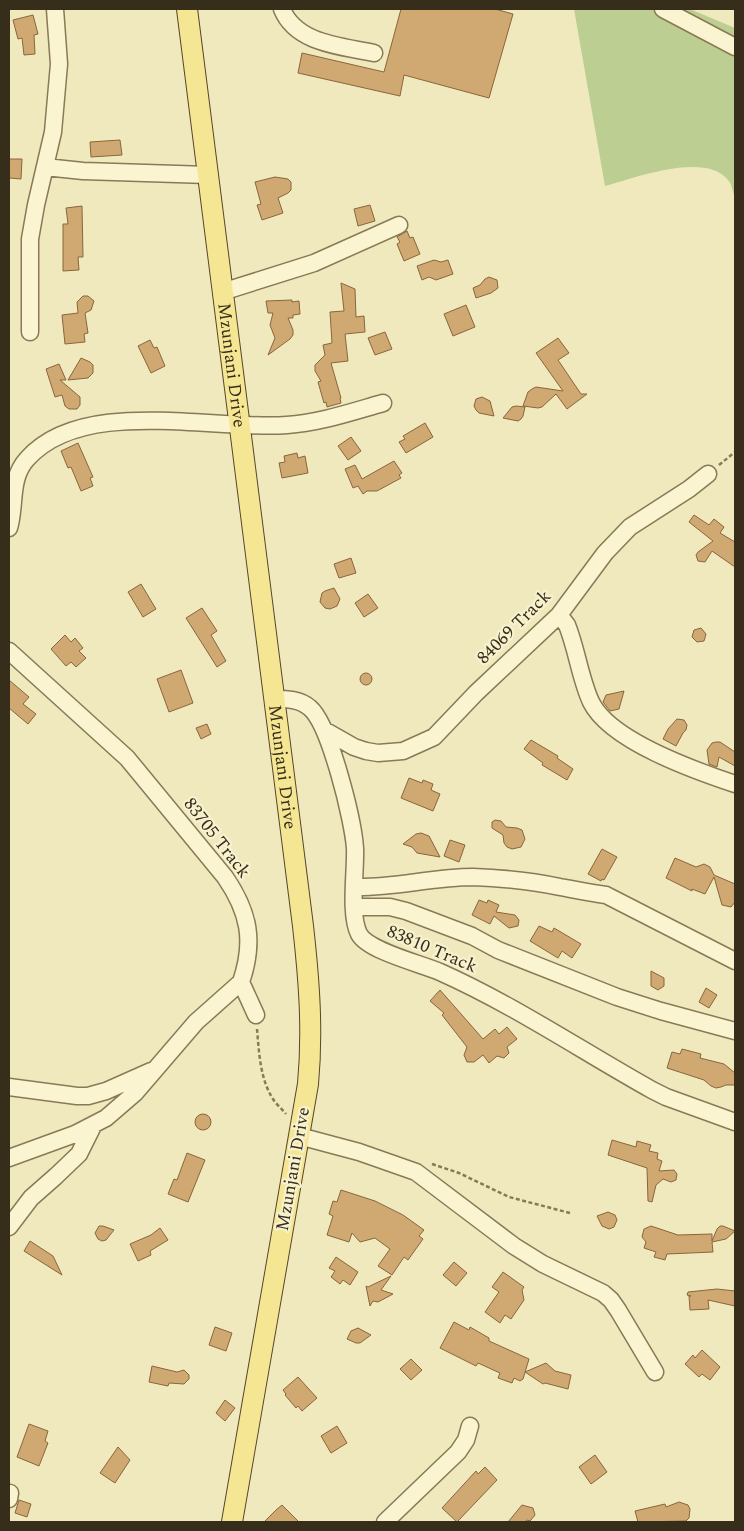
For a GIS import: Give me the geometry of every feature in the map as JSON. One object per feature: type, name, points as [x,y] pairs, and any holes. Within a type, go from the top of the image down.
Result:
[{"type":"main road","name":"Mzunjani Drive","points":[[187,9],[303,926],[311,1006],[310,1062],[300,1130],[232,1522]]},
{"type":"street","points":[[30,332],[30,239],[53,132],[59,64],[55,9]]},
{"type":"street","points":[[282,9],[291,23],[302,33],[318,41],[374,53]]},
{"type":"street","points":[[663,9],[735,48]]},
{"type":"street","points":[[45,167],[208,175]]},
{"type":"street","points":[[222,292],[314,263],[399,225]]},
{"type":"street","points":[[9,528],[13,488],[25,460],[53,439],[95,424],[119,421],[163,421],[286,425],[310,422],[383,403]]},
{"type":"street","name":"84069 Track","points":[[324,730],[366,752],[390,753],[403,751],[420,745],[434,737],[476,693],[559,615],[604,553],[630,527],[682,494],[708,474]]},
{"type":"street","points":[[559,615],[567,625],[591,702],[599,715],[614,728],[669,759],[735,784]]},
{"type":"street","name":"83705 Track","points":[[9,652],[128,758],[230,885],[240,903],[248,927],[248,957],[241,982]]},
{"type":"street","name":"83810 Track","points":[[274,699],[302,703],[316,715],[324,730],[338,770],[355,846],[354,906],[358,933],[362,938],[370,945],[436,970],[489,995],[659,1094],[735,1122]]},
{"type":"street","points":[[355,887],[372,888],[440,878],[474,877],[534,883],[606,895],[735,961]]},
{"type":"street","points":[[354,906],[406,911],[472,936],[498,950],[616,998],[735,1030]]},
{"type":"street","points":[[9,1158],[93,1126],[121,1107],[202,1016],[241,982],[256,1015]]},
{"type":"street","points":[[9,1087],[88,1096],[106,1091],[157,1068]]},
{"type":"street","points":[[9,1227],[32,1198],[79,1154],[93,1126]]},
{"type":"street","points":[[300,1130],[416,1172],[514,1246],[544,1264],[604,1293],[615,1305],[655,1372]]},
{"type":"street","points":[[384,1522],[458,1452],[466,1440],[470,1426]]},
{"type":"path","points":[[708,474],[735,452]]},
{"type":"path","points":[[256,1015],[260,1057],[265,1079],[273,1099],[300,1130]]},
{"type":"green space","points":[[574,9],[690,9],[735,28],[735,198],[728,180],[718,172],[704,168],[669,169],[605,186]]},
{"type":"building","points":[[401,9],[495,9],[513,14],[489,98],[404,75],[400,96],[298,73],[302,53],[384,72]]},
{"type":"building","points":[[33,15],[38,34],[34,35],[35,54],[24,55],[22,38],[18,39],[13,20]]},
{"type":"building","points":[[120,140],[122,155],[91,157],[90,142]]},
{"type":"building","points":[[9,159],[22,159],[21,179],[9,178]]},
{"type":"building","points":[[275,177],[288,179],[291,182],[291,190],[278,198],[283,213],[262,220],[257,205],[261,204],[255,182]]},
{"type":"building","points":[[370,205],[375,221],[358,226],[354,209]]},
{"type":"building","points":[[82,206],[83,257],[78,257],[79,270],[63,271],[63,224],[68,224],[66,208]]},
{"type":"building","points":[[407,231],[410,238],[413,237],[420,254],[404,261],[397,244],[400,242],[397,237]]},
{"type":"building","points":[[434,260],[441,262],[448,260],[453,274],[436,280],[429,277],[422,280],[417,266]]},
{"type":"building","points":[[489,277],[497,280],[498,288],[491,293],[476,298],[473,288]]},
{"type":"building","points":[[341,283],[355,289],[356,317],[364,316],[365,332],[345,334],[348,361],[331,363],[341,403],[327,407],[318,382],[321,381],[315,371],[315,365],[325,355],[323,345],[332,343],[330,312],[344,311]]},
{"type":"building","points":[[83,296],[88,296],[94,301],[91,310],[85,313],[88,333],[84,334],[85,342],[65,344],[62,315],[78,313],[77,302]]},
{"type":"building","points":[[292,300],[292,302],[299,301],[300,314],[293,315],[293,318],[288,318],[293,335],[268,355],[275,338],[270,325],[273,313],[268,313],[266,301]]},
{"type":"building","points":[[466,305],[475,327],[453,336],[444,314]]},
{"type":"building","points":[[385,332],[392,349],[375,355],[368,338]]},
{"type":"building","points":[[558,338],[569,353],[558,360],[581,394],[587,394],[567,409],[556,394],[542,407],[523,406],[528,392],[536,387],[563,391],[536,353]]},
{"type":"building","points":[[150,340],[154,348],[157,347],[165,366],[151,373],[138,346]]},
{"type":"building","points":[[81,358],[93,365],[93,373],[88,378],[68,380]]},
{"type":"building","points":[[59,364],[66,380],[60,380],[80,397],[80,405],[77,409],[69,409],[65,406],[62,395],[55,397],[46,369]]},
{"type":"building","points":[[482,397],[490,401],[494,416],[479,413],[476,410],[474,406],[476,399]]},
{"type":"building","points":[[512,407],[525,407],[521,419],[518,421],[503,418]]},
{"type":"building","points":[[425,423],[433,437],[406,453],[399,442],[405,439],[403,436]]},
{"type":"building","points":[[351,437],[361,451],[348,460],[338,446]]},
{"type":"building","points":[[78,443],[93,477],[90,478],[93,486],[81,491],[71,467],[68,468],[61,451]]},
{"type":"building","points":[[297,453],[298,458],[305,456],[308,473],[282,478],[279,463],[285,462],[284,456]]},
{"type":"building","points":[[394,461],[402,473],[399,475],[401,478],[377,491],[367,491],[363,494],[358,486],[353,488],[345,469],[355,465],[362,479]]},
{"type":"building","points":[[694,515],[709,525],[714,519],[724,527],[720,533],[735,542],[735,567],[712,551],[705,562],[698,561],[696,555],[698,552],[713,541],[689,522]]},
{"type":"building","points":[[351,558],[356,573],[339,578],[334,564]]},
{"type":"building","points":[[141,584],[156,609],[143,617],[128,592]]},
{"type":"building","points":[[334,588],[340,599],[337,606],[330,609],[325,608],[320,602],[322,593]]},
{"type":"building","points":[[368,594],[378,608],[364,617],[355,603]]},
{"type":"building","points":[[202,608],[217,631],[211,635],[226,661],[217,667],[186,618]]},
{"type":"building","points":[[701,628],[706,634],[704,641],[697,642],[692,637],[694,630]]},
{"type":"building","points":[[65,635],[71,642],[75,638],[83,648],[79,651],[86,658],[76,667],[71,662],[66,666],[51,649]]},
{"type":"building","points":[[181,670],[193,703],[169,712],[157,679]]},
{"type":"building","points":[[366,673],[372,679],[366,685],[360,679]]},
{"type":"building","points":[[9,680],[29,697],[23,704],[36,714],[28,724],[9,708]]},
{"type":"building","points":[[624,691],[619,709],[610,711],[603,702],[606,695]]},
{"type":"building","points":[[677,719],[684,720],[687,725],[676,746],[663,739],[668,729]]},
{"type":"building","points":[[207,724],[211,734],[201,739],[196,728]]},
{"type":"building","points":[[531,740],[558,756],[557,758],[573,769],[567,780],[542,765],[543,763],[524,749]]},
{"type":"building","points":[[720,742],[735,752],[735,766],[719,757],[717,767],[709,764],[707,750],[712,743]]},
{"type":"building","points":[[409,778],[422,783],[423,780],[433,784],[431,790],[440,794],[433,811],[401,798]]},
{"type":"building","points":[[495,820],[501,821],[506,827],[522,830],[525,839],[521,847],[512,849],[507,847],[504,843],[503,835],[492,828],[492,822]]},
{"type":"building","points":[[421,833],[429,836],[440,857],[417,853],[412,847],[403,844],[416,834]]},
{"type":"building","points":[[450,840],[465,845],[459,862],[444,856]]},
{"type":"building","points":[[602,849],[617,857],[604,880],[602,879],[601,881],[588,874]]},
{"type":"building","points":[[675,858],[696,867],[704,864],[710,867],[714,875],[735,884],[735,902],[731,907],[722,905],[714,877],[705,894],[692,889],[692,891],[666,878]]},
{"type":"building","points":[[479,900],[487,903],[488,900],[499,905],[496,912],[515,915],[519,920],[518,926],[509,928],[494,916],[490,924],[472,915]]},
{"type":"building","points":[[539,926],[552,932],[554,928],[581,944],[572,958],[562,951],[558,958],[530,941]]},
{"type":"building","points":[[651,971],[664,978],[664,986],[658,990],[651,986]]},
{"type":"building","points":[[706,988],[717,995],[709,1008],[699,1002]]},
{"type":"building","points":[[440,990],[483,1039],[495,1029],[499,1034],[507,1027],[517,1039],[507,1047],[509,1053],[504,1058],[497,1056],[489,1063],[483,1055],[474,1062],[467,1062],[464,1055],[467,1047],[442,1015],[444,1013],[430,1001]]},
{"type":"building","points":[[682,1049],[701,1054],[700,1058],[724,1064],[735,1073],[735,1085],[716,1088],[704,1080],[667,1068],[672,1052],[680,1054]]},
{"type":"building","points":[[203,1114],[209,1116],[211,1122],[209,1128],[203,1130],[197,1128],[195,1122],[197,1116]]},
{"type":"building","points":[[612,1140],[636,1147],[637,1141],[651,1145],[649,1151],[658,1153],[657,1159],[662,1161],[659,1171],[674,1170],[677,1174],[676,1180],[671,1182],[663,1179],[656,1185],[652,1202],[648,1201],[647,1168],[608,1155]]},
{"type":"building","points":[[187,1153],[205,1160],[188,1202],[168,1194],[174,1179],[177,1180]]},
{"type":"building","points":[[341,1190],[375,1201],[403,1215],[424,1230],[419,1236],[423,1239],[408,1260],[404,1257],[392,1275],[378,1266],[390,1249],[375,1238],[360,1242],[352,1233],[349,1242],[327,1235],[333,1216],[329,1214],[333,1201],[337,1202]]},
{"type":"building","points":[[608,1212],[615,1215],[617,1220],[614,1227],[609,1229],[602,1226],[597,1216]]},
{"type":"building","points":[[99,1226],[114,1230],[106,1240],[98,1239],[95,1233]]},
{"type":"building","points":[[651,1226],[678,1235],[712,1234],[712,1241],[720,1226],[735,1231],[726,1239],[712,1242],[713,1252],[667,1254],[665,1260],[654,1257],[656,1252],[644,1248],[646,1242],[642,1237],[644,1229]]},
{"type":"building","points":[[160,1228],[168,1240],[150,1251],[151,1255],[138,1261],[130,1244],[151,1235]]},
{"type":"building","points":[[30,1241],[53,1256],[62,1275],[24,1251]]},
{"type":"building","points":[[336,1257],[358,1272],[350,1285],[343,1280],[340,1284],[331,1277],[335,1271],[329,1268]]},
{"type":"building","points":[[454,1262],[467,1273],[456,1286],[443,1275]]},
{"type":"building","points":[[503,1272],[524,1287],[522,1290],[524,1300],[511,1319],[505,1315],[500,1323],[485,1312],[499,1292],[492,1287]]},
{"type":"building","points":[[391,1276],[381,1290],[393,1294],[378,1302],[373,1301],[370,1306],[366,1286],[368,1287]]},
{"type":"building","points":[[717,1289],[735,1291],[735,1306],[708,1300],[709,1309],[690,1310],[689,1296],[691,1296],[687,1295],[688,1292]]},
{"type":"building","points":[[454,1322],[469,1330],[470,1327],[489,1338],[489,1341],[529,1359],[523,1379],[520,1381],[514,1378],[512,1383],[498,1378],[500,1373],[478,1363],[476,1366],[440,1348]]},
{"type":"building","points":[[215,1327],[232,1333],[226,1351],[209,1345]]},
{"type":"building","points":[[358,1328],[371,1335],[360,1343],[347,1339],[351,1331]]},
{"type":"building","points":[[702,1350],[720,1367],[710,1380],[702,1374],[699,1377],[685,1364],[693,1355],[695,1358]]},
{"type":"building","points":[[411,1359],[422,1370],[411,1380],[400,1369]]},
{"type":"building","points":[[546,1363],[555,1371],[571,1375],[568,1389],[543,1384],[525,1372]]},
{"type":"building","points":[[152,1366],[177,1372],[184,1370],[189,1375],[189,1379],[184,1384],[169,1383],[168,1386],[149,1382]]},
{"type":"building","points":[[298,1377],[317,1398],[302,1411],[298,1406],[296,1408],[283,1390]]},
{"type":"building","points":[[225,1400],[235,1408],[225,1421],[216,1413]]},
{"type":"building","points":[[29,1424],[48,1431],[45,1441],[48,1443],[39,1466],[17,1457]]},
{"type":"building","points":[[337,1426],[347,1443],[331,1453],[321,1436]]},
{"type":"building","points":[[118,1447],[130,1460],[115,1483],[100,1473]]},
{"type":"building","points":[[595,1455],[607,1472],[591,1484],[579,1467]]},
{"type":"building","points":[[485,1467],[497,1480],[457,1522],[442,1508],[476,1471],[478,1474]]},
{"type":"building","points":[[19,1500],[31,1504],[27,1517],[15,1513]]},
{"type":"building","points":[[679,1502],[688,1505],[690,1509],[689,1518],[686,1521],[638,1522],[635,1511],[665,1504],[666,1507]]},
{"type":"building","points":[[282,1505],[299,1522],[264,1522],[276,1510]]},
{"type":"building","points":[[522,1505],[533,1508],[535,1515],[530,1521],[508,1522]]}]
